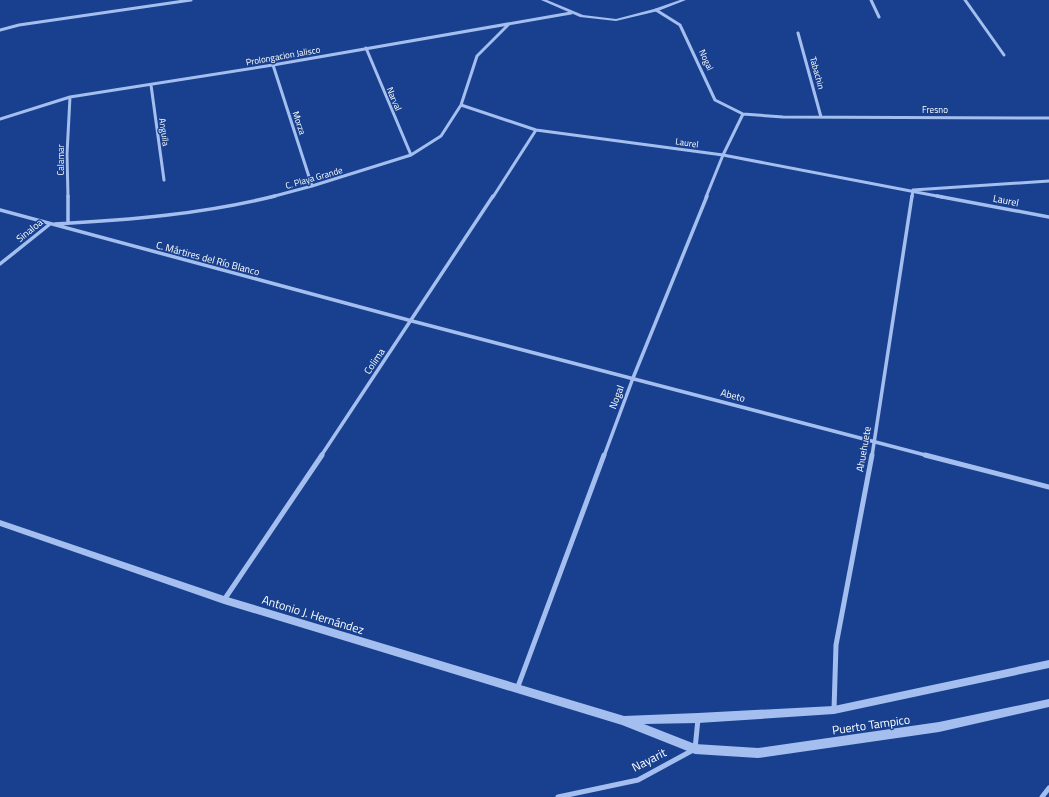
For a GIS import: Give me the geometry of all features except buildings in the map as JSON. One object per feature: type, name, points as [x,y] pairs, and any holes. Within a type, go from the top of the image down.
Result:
[{"type":"street","points":[[0,30],[19,25],[191,0]]},
{"type":"street","points":[[544,0],[571,13],[582,16],[616,20],[656,10],[684,0]]},
{"type":"street","points":[[871,0],[879,17]]},
{"type":"street","points":[[965,0],[1004,55]]},
{"type":"street","name":"Nogal","points":[[656,10],[680,25],[715,100],[743,114],[821,117]]},
{"type":"street","name":"Prolongacion Jalisco","points":[[0,119],[70,97],[272,65],[571,13]]},
{"type":"street","name":"C. Playa Grande","points":[[50,224],[140,219],[235,206],[312,186],[411,155],[441,136],[462,105],[478,56],[510,24]]},
{"type":"street","name":"Tabachin","points":[[798,33],[821,117]]},
{"type":"street","name":"Narval","points":[[366,48],[411,155]]},
{"type":"street","name":"Morza","points":[[272,65],[312,186]]},
{"type":"street","name":"Anguila","points":[[151,85],[164,180]]},
{"type":"street","name":"Calamar","points":[[68,223],[67,154],[70,97]]},
{"type":"street","name":"Laurel","points":[[462,105],[536,130],[723,155],[1049,217]]},
{"type":"street","name":"Nogal","points":[[517,690],[633,378],[723,155],[743,114]]},
{"type":"street","name":"Fresno","points":[[821,117],[1048,118]]},
{"type":"street","name":"Colima","points":[[224,600],[412,321],[536,130]]},
{"type":"street","name":"Laurel","points":[[913,190],[1049,181]]},
{"type":"street","name":"Ahuehuete","points":[[834,710],[836,645],[874,443],[913,190]]},
{"type":"street","name":"C. Mártires del Río Blanco","points":[[0,210],[412,321]]},
{"type":"street","name":"Sinaloa","points":[[0,264],[50,224]]},
{"type":"street","name":"Abeto","points":[[412,321],[633,378],[874,443],[1049,487]]},
{"type":"street","name":"Antonio J. Hernández","points":[[0,523],[224,600],[517,690],[622,720],[695,749]]},
{"type":"street","name":"Puerto Tampico","points":[[698,718],[834,710],[1049,664]]},
{"type":"street","name":"Puerto Tampico","points":[[695,749],[758,753],[939,727],[1049,703]]},
{"type":"street","points":[[695,749],[698,718]]},
{"type":"street","name":"Antonio J. Hernández","points":[[622,720],[698,718]]},
{"type":"street","name":"Nayarit","points":[[558,797],[638,780],[695,749]]},
{"type":"street","points":[[1042,797],[1049,788]]}]
